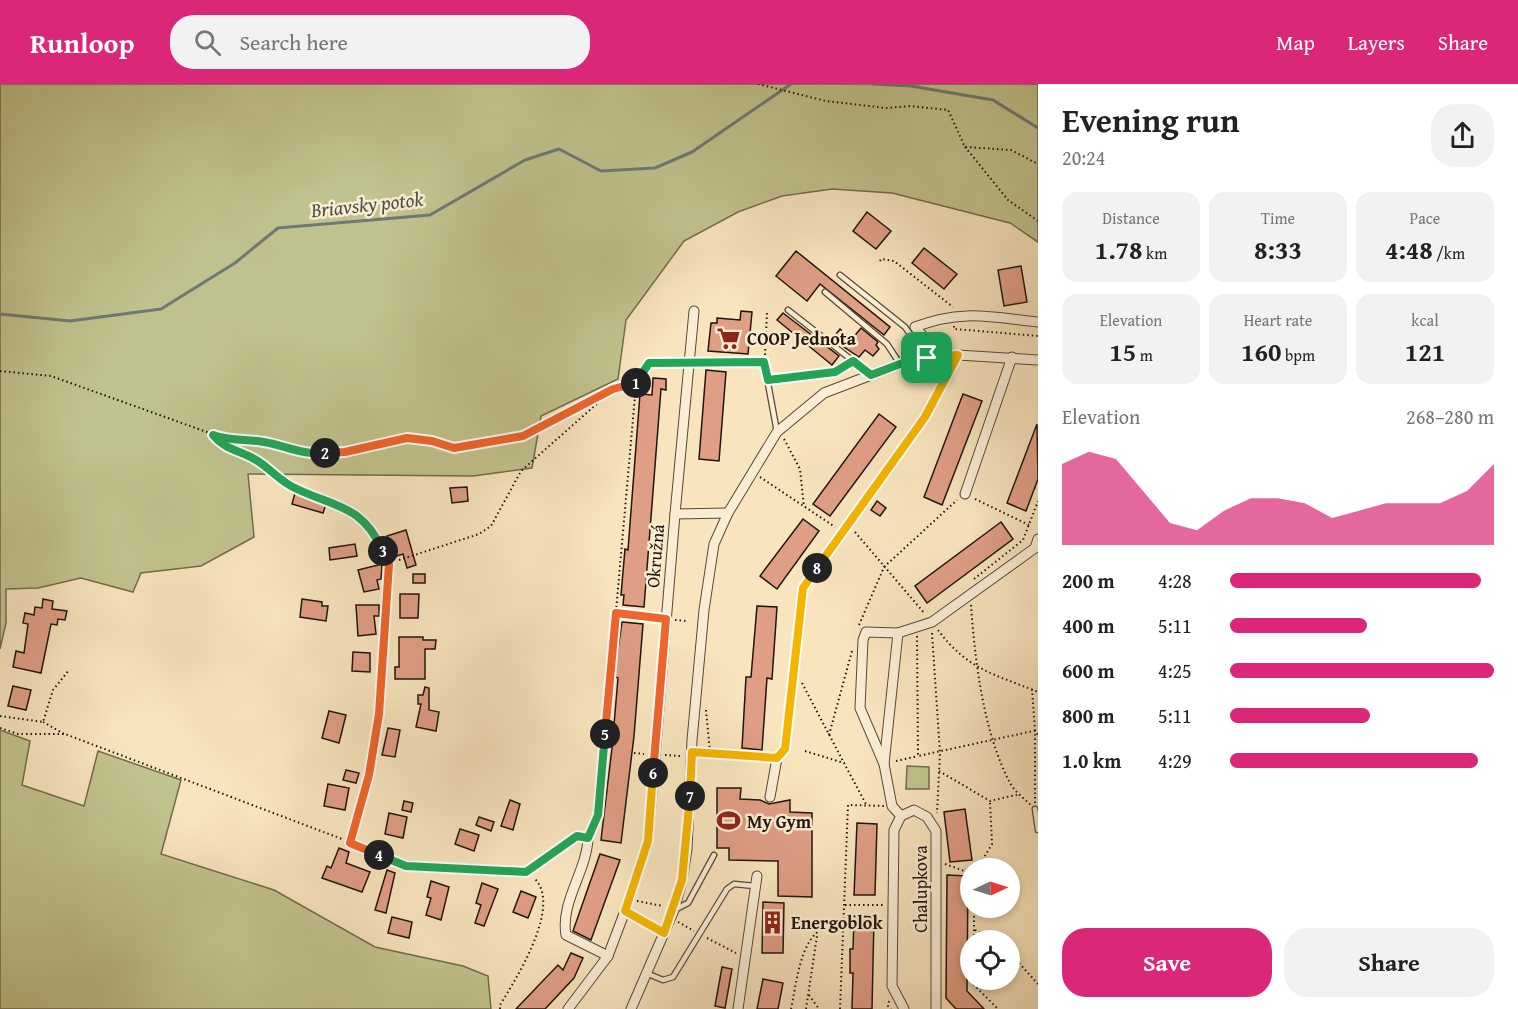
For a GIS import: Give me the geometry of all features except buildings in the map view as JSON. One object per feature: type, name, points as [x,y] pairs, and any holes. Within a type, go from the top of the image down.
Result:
[{"type":"street","name":"Okružná","points":[[568,1009],[608,956],[648,841],[687,362],[694,310]]},
{"type":"street","points":[[941,357],[915,327],[941,317],[959,314],[1038,322]]},
{"type":"street","points":[[770,797],[777,758],[785,749],[803,588],[925,417],[958,355]]},
{"type":"street","points":[[631,1009],[674,910],[687,849],[692,752],[714,544],[728,513],[777,432],[824,393],[900,364],[958,355],[1038,360]]},
{"type":"street","points":[[965,494],[1012,357]]},
{"type":"street","name":"Okružná","points":[[675,514],[728,513]]},
{"type":"street","points":[[901,816],[892,806],[884,764],[860,708],[863,640],[866,632],[898,633],[932,622],[1035,548],[1038,539]]},
{"type":"street","points":[[389,564],[379,714],[369,775],[350,843],[406,866],[526,872],[577,836],[588,838],[588,852],[564,920],[566,935],[608,956]]},
{"type":"street","points":[[884,764],[898,633]]},
{"type":"street","name":"Chalupkova","points":[[904,1009],[892,986],[894,830],[901,816],[914,810],[927,817],[936,831],[936,1009]]},
{"type":"street","points":[[738,1009],[748,957],[757,881]]},
{"type":"street","points":[[625,911],[664,933]]},
{"type":"lane","points":[[840,275],[905,327],[927,358]]},
{"type":"lane","points":[[825,292],[887,344],[900,364]]},
{"type":"lane","points":[[788,310],[871,375]]},
{"type":"lane","points":[[764,362],[777,432]]},
{"type":"lane","points":[[1035,809],[1038,830]]},
{"type":"lane","points":[[674,910],[688,903],[714,855]]},
{"type":"lane","points":[[646,973],[663,980],[673,977],[727,889],[734,884],[757,881]]},
{"type":"path","points":[[758,84],[826,101],[885,108],[910,106],[948,110],[965,147],[1008,200],[1038,221]]},
{"type":"path","points":[[965,147],[1011,150],[1038,164]]},
{"type":"path","points":[[588,838],[598,815],[636,384],[649,363],[764,362],[767,313]]},
{"type":"path","points":[[768,380],[835,372],[853,361]]},
{"type":"path","points":[[0,371],[51,376],[229,440],[264,442],[306,454],[345,452],[407,438],[432,441],[454,448],[523,436],[613,389],[636,384]]},
{"type":"path","points":[[213,435],[220,444],[255,459],[295,489],[338,504],[372,528],[389,564],[479,534],[491,526],[521,471],[613,389]]},
{"type":"path","points":[[777,432],[800,469],[804,507]]},
{"type":"path","points":[[760,477],[833,526]]},
{"type":"path","points":[[856,634],[884,567],[928,524],[965,494],[1029,525]]},
{"type":"path","points":[[969,582],[1019,544],[1038,501]]},
{"type":"path","points":[[856,533],[961,658],[976,667],[1038,692]]},
{"type":"path","points":[[970,605],[976,667],[994,740],[1009,782],[1035,809]]},
{"type":"path","points":[[616,613],[687,621]]},
{"type":"path","points":[[932,622],[940,753],[936,831]]},
{"type":"path","points":[[918,756],[917,637],[919,632],[932,622]]},
{"type":"path","points":[[829,735],[853,646]]},
{"type":"path","points":[[43,722],[53,690],[69,670]]},
{"type":"path","points":[[806,688],[867,806]]},
{"type":"path","points":[[1032,689],[1036,730],[1035,809]]},
{"type":"path","points":[[706,709],[710,753]]},
{"type":"path","points":[[0,716],[43,722],[64,734],[350,843]]},
{"type":"path","points":[[0,728],[18,734],[64,734]]},
{"type":"path","points":[[896,761],[1036,730]]},
{"type":"path","points":[[1036,730],[1038,735]]},
{"type":"path","points":[[805,751],[844,763]]},
{"type":"path","points":[[692,752],[777,758]]},
{"type":"path","points":[[939,771],[990,801],[1020,794]]},
{"type":"path","points":[[984,858],[992,844],[990,801]]},
{"type":"path","points":[[840,1009],[848,805],[892,806]]},
{"type":"path","points":[[936,861],[960,869]]},
{"type":"path","points":[[501,1009],[500,1005],[526,963],[545,905],[539,884],[526,872]]},
{"type":"path","points":[[629,899],[663,906]]},
{"type":"path","points":[[844,905],[893,905]]},
{"type":"path","points":[[974,929],[975,918]]},
{"type":"path","points":[[678,922],[748,957]]},
{"type":"path","points":[[791,1009],[804,950],[817,933],[826,927],[844,928]]},
{"type":"path","points":[[806,1009],[817,933]]},
{"type":"path","points":[[1020,964],[1038,984]]},
{"type":"path","points":[[979,990],[998,1009]]},
{"type":"path","points":[[809,995],[819,1009]]},
{"type":"green space","points":[[0,84],[1038,84],[1038,242],[1010,223],[892,193],[832,189],[782,196],[738,212],[684,241],[626,320],[618,379],[541,416],[532,468],[473,476],[248,474],[254,537],[201,566],[141,573],[133,592],[81,578],[38,588],[6,589],[6,623],[0,649]]},
{"type":"green space","points":[[0,730],[30,741],[22,785],[84,806],[98,751],[181,780],[161,854],[274,890],[375,947],[463,966],[488,976],[491,1009],[0,1009]]},
{"type":"green space","points":[[907,766],[929,767],[929,789],[906,789]]},
{"type":"waterway","name":"Briavsky potok","points":[[0,314],[70,321],[161,309],[235,263],[278,228],[430,215],[525,160],[559,149],[601,171],[655,168],[692,152],[791,84]]},
{"type":"waterway","name":"Briavsky potok","points":[[872,84],[911,86],[993,100],[1038,128]]},
{"type":"place","name":"COOP Jednota","points":[[729,338]]},
{"type":"place","name":"My Gym","points":[[729,821]]},
{"type":"place","name":"Energoblok","points":[[773,922]]},
{"type":"route","points":[[958,355],[925,417],[803,588],[785,749],[777,758],[692,752],[687,849],[682,880],[664,933],[625,911],[648,841],[666,619],[616,613],[598,815],[588,838],[577,836],[526,872],[406,866],[350,843],[369,775],[379,714],[389,564],[372,528],[338,504],[295,489],[255,459],[220,444],[213,435],[229,440],[264,442],[306,454],[345,452],[407,438],[432,441],[454,448],[523,436],[571,413],[613,389],[636,384],[649,363],[764,362],[768,380],[835,372],[853,361],[871,375],[900,364],[927,358],[958,355]]}]
